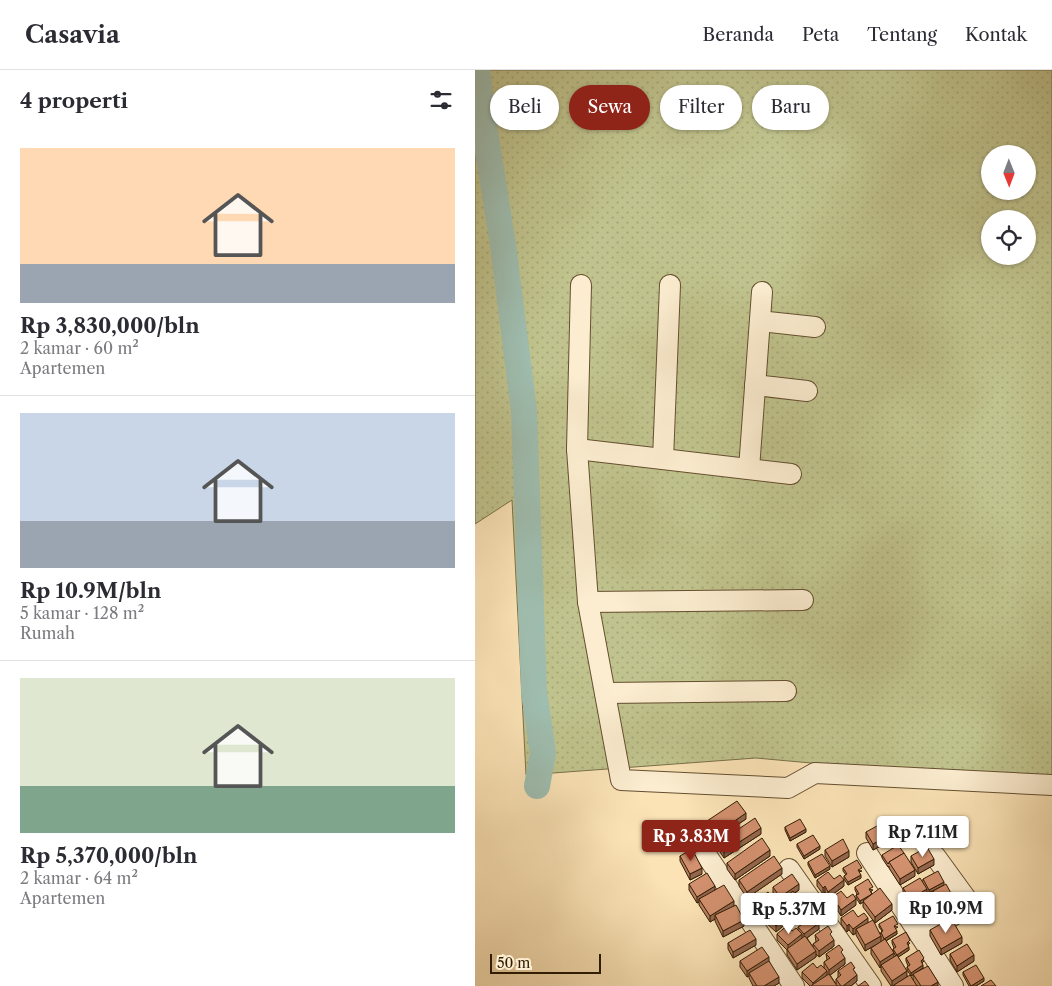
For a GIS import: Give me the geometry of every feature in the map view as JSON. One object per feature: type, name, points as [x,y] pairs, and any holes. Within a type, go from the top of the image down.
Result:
[{"type":"street","points":[[663,459],[670,285]]},
{"type":"street","points":[[581,286],[577,449],[588,602],[621,780],[788,788],[815,773],[1052,785]]},
{"type":"street","points":[[749,470],[762,292]]},
{"type":"street","points":[[760,320],[815,327]]},
{"type":"street","points":[[755,385],[807,391]]},
{"type":"street","points":[[577,449],[791,474]]},
{"type":"street","points":[[588,602],[803,600]]},
{"type":"street","points":[[605,693],[786,691]]},
{"type":"street","points":[[699,844],[794,986]]},
{"type":"street","points":[[867,852],[953,986]]},
{"type":"street","points":[[920,935],[966,907],[967,900],[935,856]]},
{"type":"street","points":[[789,869],[871,986]]},
{"type":"green space","points":[[475,70],[1052,70],[1052,785],[756,758],[526,775],[512,500],[475,524]]},
{"type":"building","points":[[737,801],[746,813],[713,836],[704,823]]},
{"type":"building","points":[[755,818],[761,828],[724,852],[718,843]]},
{"type":"building","points":[[800,819],[806,829],[790,838],[785,827]]},
{"type":"building","points":[[886,821],[892,834],[873,844],[866,832]]},
{"type":"building","points":[[813,835],[820,846],[804,856],[797,844]]},
{"type":"building","points":[[762,838],[770,850],[735,874],[727,863]]},
{"type":"building","points":[[843,839],[849,851],[832,861],[825,850]]},
{"type":"building","points":[[898,845],[904,853],[888,864],[882,855]]},
{"type":"building","points":[[927,847],[934,859],[918,868],[911,856]]},
{"type":"building","points":[[692,849],[702,868],[690,874],[680,856]]},
{"type":"building","points":[[904,853],[915,870],[900,879],[889,862]]},
{"type":"building","points":[[822,854],[830,866],[815,875],[808,862]]},
{"type":"building","points":[[774,856],[782,868],[747,892],[739,880]]},
{"type":"building","points":[[857,860],[862,868],[858,870],[861,875],[848,882],[844,876],[847,874],[843,868]]},
{"type":"building","points":[[938,871],[944,882],[929,890],[923,879]]},
{"type":"building","points":[[828,872],[834,879],[840,875],[844,880],[828,892],[825,886],[823,888],[817,880]]},
{"type":"building","points":[[707,873],[715,886],[697,897],[689,884]]},
{"type":"building","points":[[792,874],[799,884],[780,897],[773,887]]},
{"type":"building","points":[[920,878],[927,889],[910,899],[903,888]]},
{"type":"building","points":[[868,879],[873,887],[869,889],[872,894],[860,901],[856,895],[859,894],[855,887]]},
{"type":"building","points":[[946,884],[952,895],[939,902],[933,891]]},
{"type":"building","points":[[724,885],[734,901],[710,916],[699,899]]},
{"type":"building","points":[[880,888],[892,904],[875,917],[863,901]]},
{"type":"building","points":[[793,891],[805,907],[792,916],[781,900]]},
{"type":"building","points":[[841,891],[847,898],[853,894],[856,899],[841,910],[830,899]]},
{"type":"building","points":[[932,891],[937,901],[916,912],[910,902]]},
{"type":"building","points":[[768,892],[776,903],[764,911],[757,900]]},
{"type":"building","points":[[736,905],[744,920],[723,931],[715,915]]},
{"type":"building","points":[[775,906],[780,912],[784,908],[789,915],[776,926],[764,915]]},
{"type":"building","points":[[813,909],[819,923],[804,934],[798,927],[804,923],[800,918]]},
{"type":"building","points":[[853,910],[858,917],[864,913],[868,918],[853,929],[849,924],[847,926],[841,918]]},
{"type":"building","points":[[893,916],[898,924],[894,926],[897,931],[884,939],[881,932],[883,931],[879,924]]},
{"type":"building","points":[[951,918],[962,937],[941,949],[930,930]]},
{"type":"building","points":[[873,920],[881,936],[865,945],[856,929]]},
{"type":"building","points":[[788,925],[792,931],[796,928],[802,934],[788,945],[777,934]]},
{"type":"building","points":[[828,926],[834,940],[819,951],[813,944],[819,940],[815,935]]},
{"type":"building","points":[[750,930],[756,939],[733,952],[728,943]]},
{"type":"building","points":[[906,932],[910,940],[907,943],[909,947],[897,955],[893,949],[896,947],[892,940]]},
{"type":"building","points":[[805,936],[816,951],[797,964],[787,949]]},
{"type":"building","points":[[885,939],[894,953],[880,962],[871,948]]},
{"type":"building","points":[[967,944],[974,955],[957,966],[950,954]]},
{"type":"building","points":[[839,945],[843,950],[841,952],[845,958],[829,970],[824,962],[830,958],[826,954]]},
{"type":"building","points":[[762,947],[769,957],[747,971],[740,961]]},
{"type":"building","points":[[919,950],[924,958],[921,961],[923,965],[911,973],[907,967],[910,965],[906,958]]},
{"type":"building","points":[[897,955],[907,971],[892,981],[881,965]]},
{"type":"building","points":[[769,961],[779,977],[764,986],[757,986],[749,973]]},
{"type":"building","points":[[851,962],[857,975],[841,986],[836,979],[841,975],[838,971]]},
{"type":"building","points":[[813,963],[817,968],[821,965],[827,971],[813,983],[802,972]]},
{"type":"building","points":[[976,965],[984,978],[971,986],[963,972]]},
{"type":"building","points":[[928,966],[938,982],[931,986],[921,986],[913,974]]},
{"type":"building","points":[[829,974],[837,986],[812,986],[812,985]]},
{"type":"building","points":[[910,975],[917,986],[894,985]]},
{"type":"building","points":[[991,980],[996,986],[981,986]]},
{"type":"building","points":[[865,981],[869,986],[858,986]]},
{"type":"waterway","points":[[477,70],[503,245],[524,411],[534,692],[543,753],[537,786]]}]
